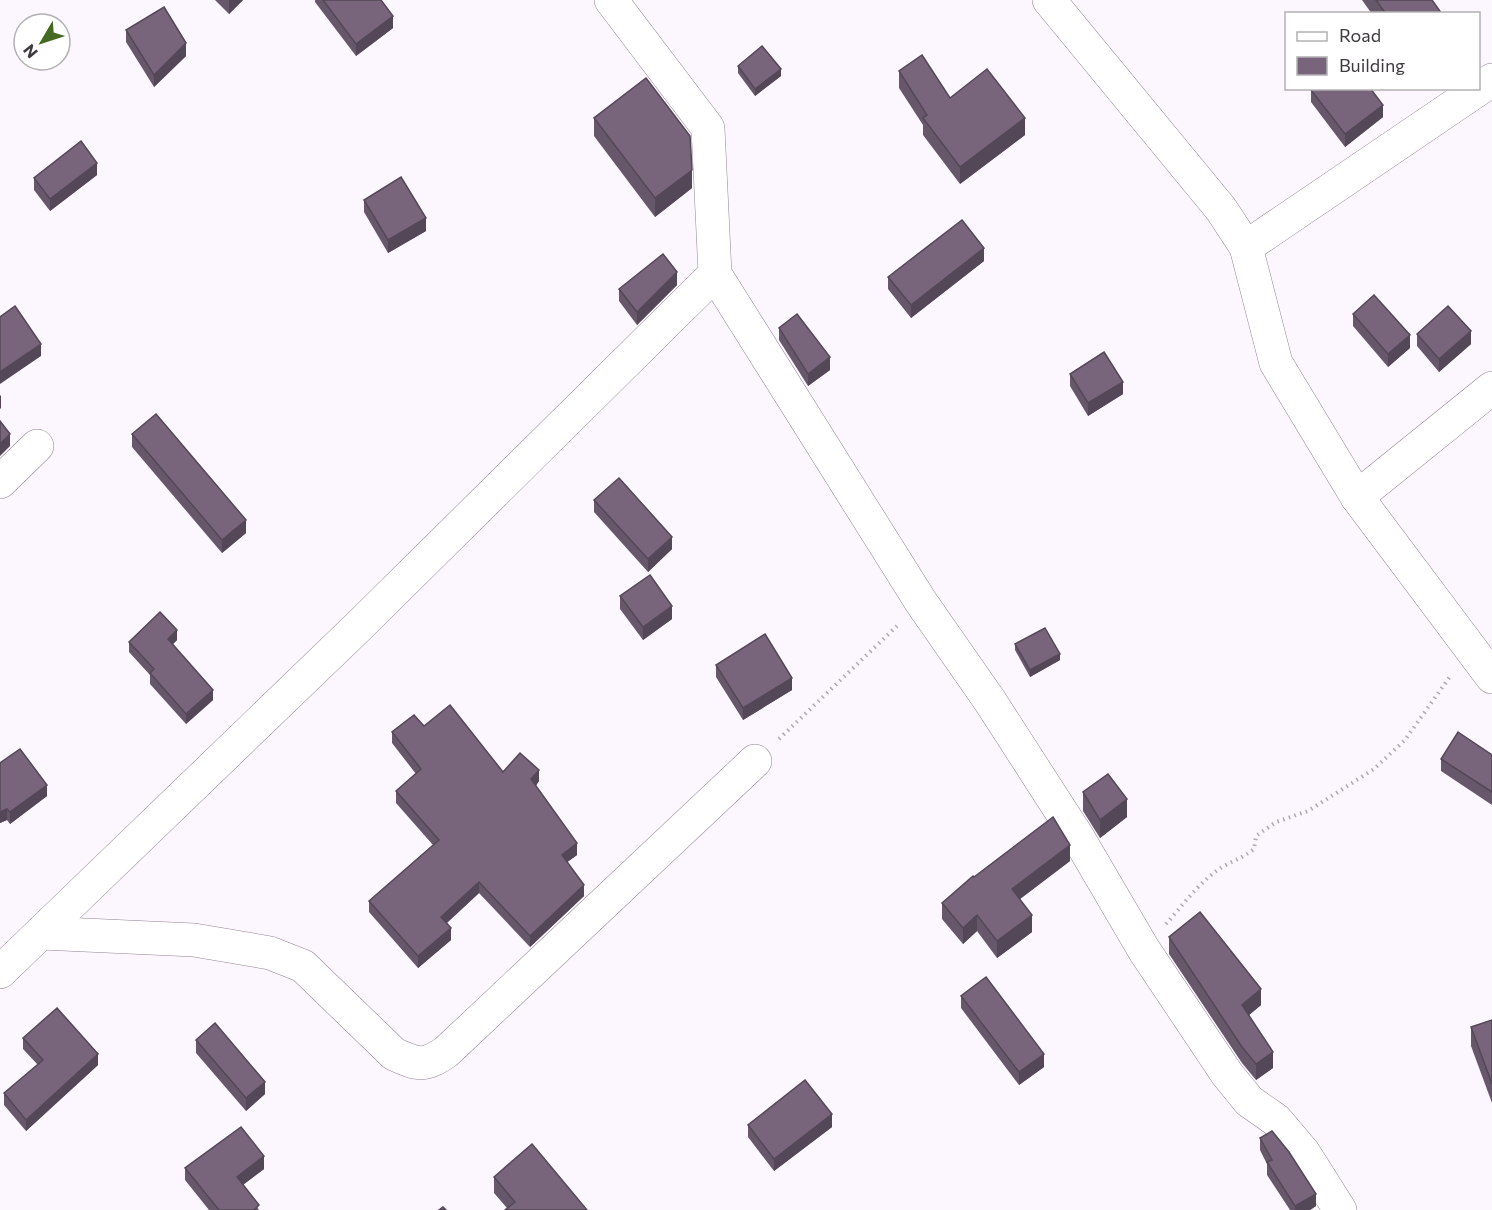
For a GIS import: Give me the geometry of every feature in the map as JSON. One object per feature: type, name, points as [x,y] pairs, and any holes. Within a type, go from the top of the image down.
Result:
[{"type":"street","points":[[611,0],[708,128],[715,274],[921,602],[990,702],[1079,839],[1144,950],[1227,1074],[1249,1101],[1276,1120],[1304,1153],[1340,1210]]},
{"type":"street","points":[[1049,0],[1221,209],[1246,247],[1276,363],[1357,496],[1484,666]]},
{"type":"street","points":[[1246,247],[1488,91]]},
{"type":"street","points":[[0,972],[359,626],[715,274]]},
{"type":"street","points":[[1357,496],[1492,388]]},
{"type":"street","points":[[0,482],[37,446]]},
{"type":"street","points":[[41,933],[194,940],[270,953],[303,966],[394,1054],[412,1062],[430,1063],[446,1052],[755,761]]},
{"type":"path","points":[[755,761],[921,602]]},
{"type":"path","points":[[1144,950],[1194,892],[1221,868],[1242,858],[1254,849],[1256,836],[1276,822],[1308,811],[1374,769],[1405,740],[1448,678],[1484,666]]},
{"type":"building","points":[[323,0],[381,0],[393,16],[356,44]]},
{"type":"building","points":[[1376,0],[1432,0],[1441,12],[1385,12]]},
{"type":"building","points":[[164,7],[186,43],[154,75],[126,30]]},
{"type":"building","points":[[762,46],[781,69],[755,89],[738,66]]},
{"type":"building","points":[[922,55],[950,98],[987,69],[1025,118],[960,167],[923,118],[927,115],[899,71]]},
{"type":"building","points":[[646,78],[690,136],[692,170],[655,198],[594,118]]},
{"type":"building","points":[[1311,90],[1372,90],[1383,105],[1345,134]]},
{"type":"building","points":[[81,141],[97,163],[50,199],[34,178]]},
{"type":"building","points":[[401,177],[426,218],[388,240],[364,200]]},
{"type":"building","points":[[962,220],[984,248],[911,305],[888,277]]},
{"type":"building","points":[[663,254],[677,272],[637,312],[619,289]]},
{"type":"building","points":[[1374,295],[1410,335],[1388,354],[1353,314]]},
{"type":"building","points":[[15,306],[41,344],[0,372],[0,317]]},
{"type":"building","points":[[1448,306],[1471,331],[1439,359],[1417,334]]},
{"type":"building","points":[[797,314],[830,357],[808,374],[779,328]]},
{"type":"building","points":[[1104,352],[1123,382],[1088,403],[1070,374]]},
{"type":"building","points":[[156,414],[246,520],[222,540],[132,434]]},
{"type":"building","points":[[0,421],[10,434],[0,444]]},
{"type":"building","points":[[619,478],[672,537],[648,559],[594,500]]},
{"type":"building","points":[[650,575],[672,606],[643,627],[620,596]]},
{"type":"building","points":[[160,612],[177,630],[168,639],[213,690],[186,714],[150,673],[154,669],[129,642]]},
{"type":"building","points":[[1045,628],[1060,654],[1030,670],[1015,644]]},
{"type":"building","points":[[765,634],[792,678],[743,708],[716,665]]},
{"type":"building","points":[[450,705],[503,772],[520,753],[539,770],[531,779],[577,843],[562,855],[584,885],[530,936],[479,882],[441,917],[451,928],[418,956],[369,901],[439,840],[396,791],[421,769],[392,732],[414,715],[424,726]]},
{"type":"building","points":[[1458,732],[1492,755],[1492,792],[1441,759]]},
{"type":"building","points":[[20,749],[47,785],[10,812],[7,809],[0,812],[0,763]]},
{"type":"building","points":[[1108,774],[1127,799],[1100,820],[1083,792]]},
{"type":"building","points":[[1053,817],[1070,845],[1012,889],[1032,915],[997,941],[977,915],[963,928],[942,903],[973,876]]},
{"type":"building","points":[[1200,912],[1261,989],[1242,1005],[1273,1052],[1256,1064],[1242,1047],[1169,937]]},
{"type":"building","points":[[986,977],[1044,1054],[1019,1072],[961,996]]},
{"type":"building","points":[[57,1008],[98,1054],[26,1120],[4,1093],[43,1060],[23,1038]]},
{"type":"building","points":[[1492,1020],[1492,1084],[1471,1027]]},
{"type":"building","points":[[215,1023],[265,1082],[246,1098],[196,1040]]},
{"type":"building","points":[[805,1080],[832,1114],[774,1159],[748,1125]]},
{"type":"building","points":[[241,1127],[264,1156],[237,1177],[259,1205],[254,1210],[219,1210],[185,1168]]},
{"type":"building","points":[[1272,1131],[1289,1152],[1316,1194],[1295,1206],[1267,1162],[1272,1160],[1260,1138]]},
{"type":"building","points":[[532,1144],[587,1210],[505,1210],[515,1202],[494,1177]]}]
